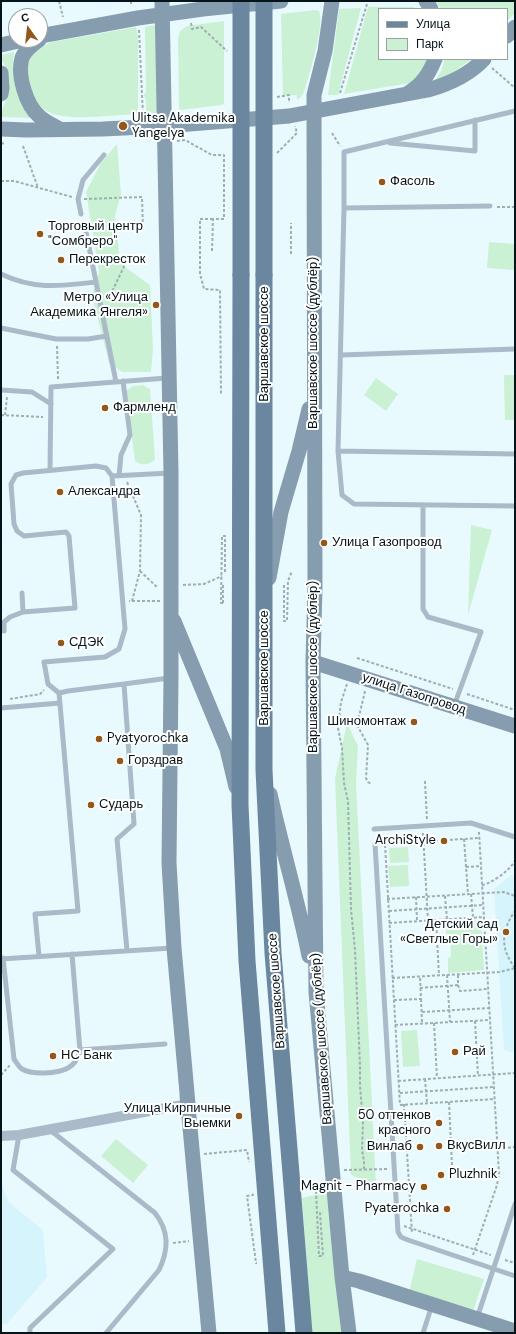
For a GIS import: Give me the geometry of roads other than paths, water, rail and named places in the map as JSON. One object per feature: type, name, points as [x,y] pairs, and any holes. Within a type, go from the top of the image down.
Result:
[{"type":"main road","name":"Варшавское шоссе","points":[[264,1],[264,770],[273,953],[304,1333]]},
{"type":"main road","points":[[48,36],[134,12],[162,8],[281,1]]},
{"type":"main road","name":"Варшавское шоссе (дублёр)","points":[[332,1],[325,51],[314,95],[315,587],[313,662],[316,992],[342,1277],[349,1333]]},
{"type":"main road","name":"Варшавское шоссе","points":[[239,3],[241,275],[240,805],[247,961],[277,1333]]},
{"type":"main road","points":[[162,8],[171,473],[172,677],[169,863],[170,898],[209,1333]]},
{"type":"main road","points":[[508,35],[515,27]]},
{"type":"main road","points":[[30,48],[22,59],[21,75],[26,96],[32,109],[38,116],[45,122],[62,130]]},
{"type":"main road","points":[[402,96],[415,89],[424,80],[435,60]]},
{"type":"main road","points":[[1,129],[103,129],[165,126],[289,116],[402,96],[444,85],[488,64]]},
{"type":"main road","points":[[1,73],[1,94]]},
{"type":"main road","points":[[265,599],[281,512],[299,451],[315,383]]},
{"type":"main road","points":[[171,607],[227,749],[240,805]]},
{"type":"main road","name":"улица Газопровод","points":[[313,662],[515,726]]},
{"type":"main road","points":[[264,770],[284,855],[300,910],[316,992]]},
{"type":"main road","points":[[342,1277],[359,1281],[515,1331]]},
{"type":"street","points":[[1,1136],[19,1135],[126,1117],[188,1104]]},
{"type":"lane","points":[[515,111],[344,152],[338,452],[342,496],[354,504],[515,506]]},
{"type":"lane","points":[[385,142],[475,151],[475,120]]},
{"type":"lane","points":[[82,214],[78,199],[83,180],[104,155]]},
{"type":"lane","points":[[344,208],[490,206]]},
{"type":"lane","points":[[85,227],[116,382]]},
{"type":"lane","points":[[1,274],[20,282],[40,286],[59,286],[96,282]]},
{"type":"lane","points":[[1,328],[56,339],[107,336]]},
{"type":"lane","points":[[341,355],[515,349]]},
{"type":"lane","points":[[50,470],[51,387],[170,378]]},
{"type":"lane","points":[[122,476],[121,455],[130,435],[123,382]]},
{"type":"lane","points":[[1,390],[32,392],[51,404]]},
{"type":"lane","points":[[338,452],[515,454]]},
{"type":"lane","points":[[4,631],[4,622],[10,617],[23,612],[75,608],[69,536],[66,532],[24,536],[16,531],[14,524],[11,484],[16,475],[23,473],[96,466],[106,468],[112,476],[125,629],[119,648],[105,657],[44,662],[48,684],[59,693],[78,911],[35,914],[39,956]]},
{"type":"lane","points":[[112,476],[171,473]]},
{"type":"lane","points":[[423,505],[423,609],[428,617],[481,632],[454,707]]},
{"type":"lane","points":[[22,593],[23,612]]},
{"type":"lane","points":[[59,693],[172,677]]},
{"type":"lane","points":[[124,684],[134,824],[117,839],[127,951]]},
{"type":"lane","points":[[1,708],[60,704]]},
{"type":"lane","points":[[374,829],[469,823],[515,837]]},
{"type":"lane","points":[[375,844],[398,1232],[402,1237],[413,1242],[515,1276]]},
{"type":"lane","points":[[72,954],[80,1050],[78,1059],[68,1068],[54,1072],[37,1073],[22,1068],[14,1060],[2,959],[39,956],[72,954],[127,951],[174,948]]},
{"type":"lane","points":[[80,1050],[165,1044]]},
{"type":"lane","points":[[49,1130],[155,1214],[161,1221],[166,1232],[166,1249],[164,1259],[159,1270],[106,1333]]},
{"type":"lane","points":[[19,1135],[13,1170],[113,1249],[30,1328],[30,1333]]},
{"type":"lane","points":[[477,1319],[515,1204]]},
{"type":"lane","points":[[423,1333],[432,1304]]},
{"type":"place","name":"Ulitsa Akademika Yangelya","points":[[123,126]]},
{"type":"place","name":"Фасоль","points":[[382,182]]},
{"type":"place","name":"Торговый центр \"Сомбреро\"","points":[[40,234]]},
{"type":"place","name":"Перекресток","points":[[61,260]]},
{"type":"place","name":"Метро «Улица Академика Янгеля»","points":[[156,305]]},
{"type":"place","name":"Фармленд","points":[[105,408]]},
{"type":"place","name":"Александра","points":[[60,492]]},
{"type":"place","name":"Улица Газопровод","points":[[324,543]]},
{"type":"place","name":"СДЭК","points":[[61,643]]},
{"type":"place","name":"Шиномонтаж","points":[[414,722]]},
{"type":"place","name":"Pyatyorochka","points":[[99,739]]},
{"type":"place","name":"Горздрав","points":[[120,761]]},
{"type":"place","name":"Сударь","points":[[91,805]]},
{"type":"place","name":"ArchiStyle","points":[[444,841]]},
{"type":"place","name":"Детский сад «Светлые Горы»","points":[[506,932]]},
{"type":"place","name":"Рай","points":[[455,1052]]},
{"type":"place","name":"НС Банк","points":[[53,1056]]},
{"type":"place","name":"Улица Кирпичные Выемки","points":[[239,1116]]},
{"type":"place","name":"50 оттенков красного","points":[[439,1123]]},
{"type":"place","name":"ВкусВилл","points":[[439,1146]]},
{"type":"place","name":"Винлаб","points":[[420,1147]]},
{"type":"place","name":"Pluzhnik","points":[[441,1175]]},
{"type":"place","name":"Magnit - Pharmacy","points":[[424,1187]]},
{"type":"place","name":"Pyaterochka","points":[[447,1209]]}]
